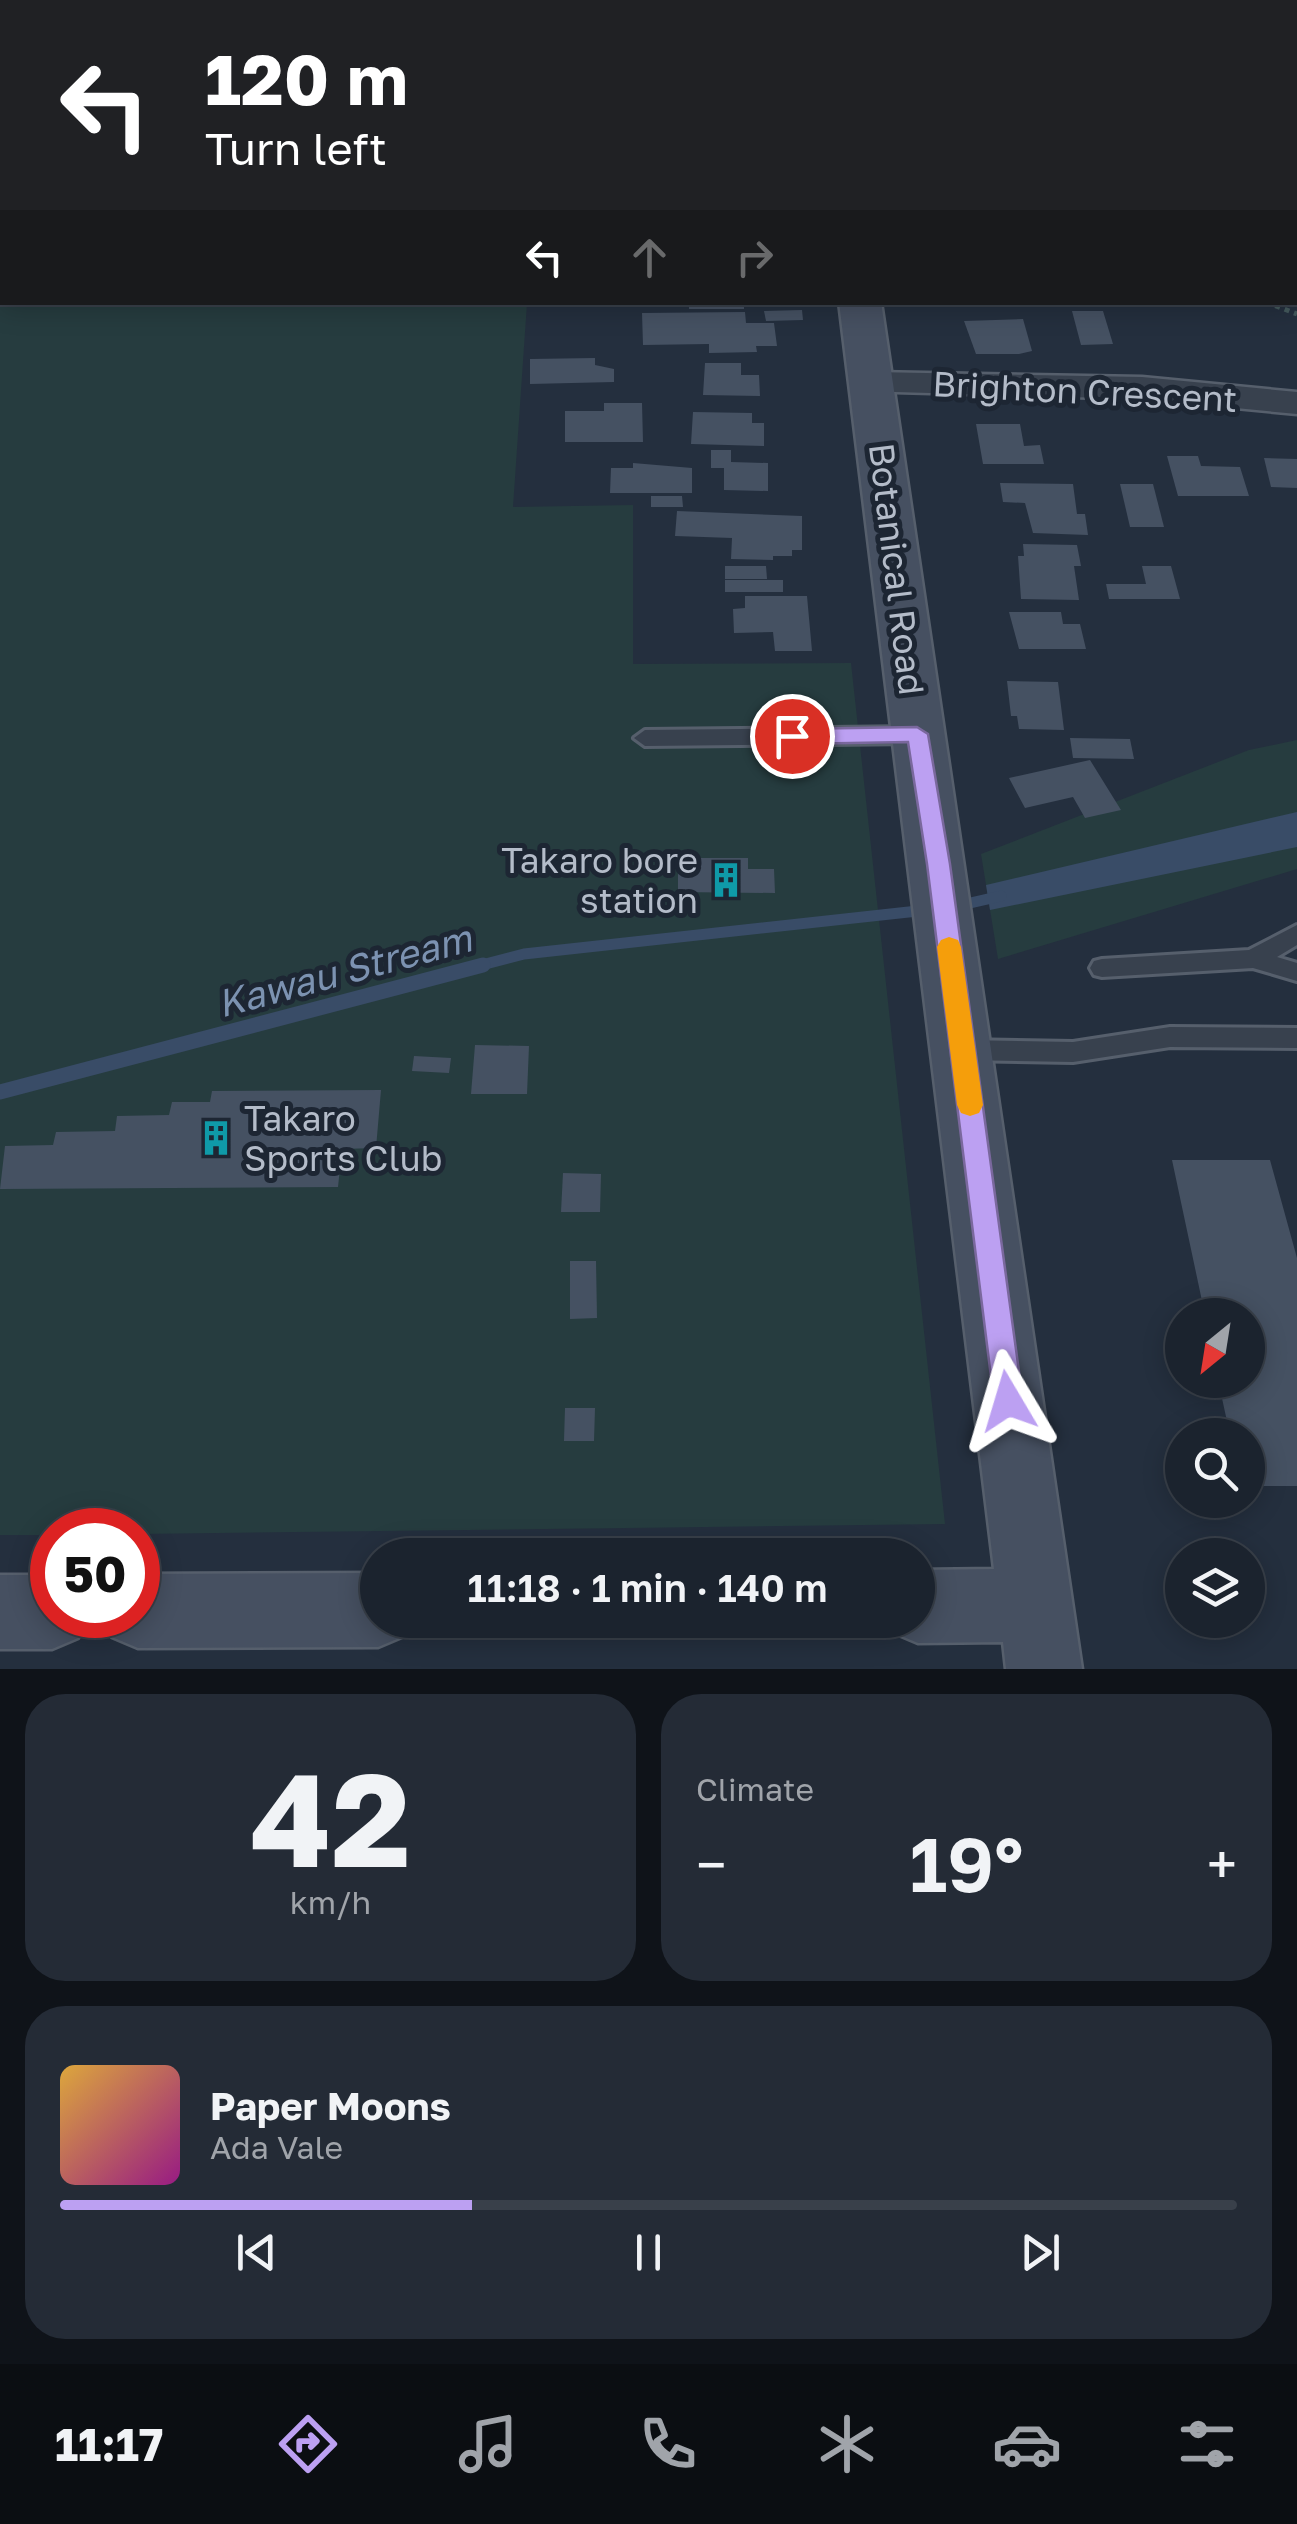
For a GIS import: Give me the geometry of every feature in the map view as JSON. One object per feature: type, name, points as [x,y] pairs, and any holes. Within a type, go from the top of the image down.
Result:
[{"type":"main road","name":"Botanical Road","points":[[860,305],[917,734],[952,963],[1039,1637]]},
{"type":"main road","points":[[160,1612],[360,1610]]},
{"type":"main road","points":[[935,1610],[1039,1637]]},
{"type":"main road","points":[[0,1612],[30,1612]]},
{"type":"street","name":"Brighton Crescent","points":[[873,383],[1142,388],[1297,403]]},
{"type":"lane","points":[[644,738],[917,734]]},
{"type":"lane","points":[[1254,960],[1269,947],[1297,934]]},
{"type":"lane","points":[[1102,968],[1254,960],[1297,972]]},
{"type":"lane","points":[[963,1050],[1073,1052],[1170,1038],[1297,1038]]},
{"type":"green space","points":[[0,305],[527,305],[513,507],[633,505],[633,664],[851,663],[945,1524],[160,1534],[160,1508],[30,1508],[30,1535],[0,1535]]},
{"type":"green space","points":[[1297,740],[1297,869],[998,959],[981,854],[1249,750]]},
{"type":"water","points":[[1297,812],[1297,847],[990,910],[986,885]]},
{"type":"building","points":[[689,305],[744,305],[744,309],[689,309]]},
{"type":"building","points":[[802,310],[803,320],[766,321],[764,311]]},
{"type":"building","points":[[1072,311],[1103,311],[1113,344],[1081,345]]},
{"type":"building","points":[[745,312],[746,323],[774,323],[777,346],[756,346],[757,352],[709,353],[709,344],[643,345],[642,313]]},
{"type":"building","points":[[1023,319],[1032,351],[1019,354],[976,354],[964,321]]},
{"type":"building","points":[[595,358],[595,365],[614,369],[614,382],[530,384],[530,359]]},
{"type":"building","points":[[705,363],[741,363],[741,375],[759,375],[760,396],[703,395]]},
{"type":"building","points":[[604,403],[642,403],[643,442],[565,442],[565,411],[604,411]]},
{"type":"building","points":[[693,412],[752,413],[752,423],[764,423],[764,446],[691,444]]},
{"type":"building","points":[[976,424],[1020,424],[1024,446],[1040,445],[1044,464],[983,464]]},
{"type":"building","points":[[711,450],[731,450],[731,462],[768,463],[768,491],[724,490],[724,468],[711,468]]},
{"type":"building","points":[[1167,456],[1198,456],[1201,466],[1240,467],[1249,496],[1178,496]]},
{"type":"building","points":[[1264,458],[1297,459],[1297,488],[1271,487]]},
{"type":"building","points":[[633,463],[692,468],[692,493],[610,493],[611,468],[633,468]]},
{"type":"building","points":[[1000,483],[1073,484],[1077,514],[1085,514],[1088,535],[1033,533],[1025,503],[1003,502]]},
{"type":"building","points":[[1120,484],[1153,484],[1164,527],[1130,527]]},
{"type":"building","points":[[651,496],[682,496],[683,507],[651,507]]},
{"type":"building","points":[[677,511],[802,516],[802,550],[792,550],[792,556],[773,556],[773,560],[731,559],[732,538],[675,536]]},
{"type":"building","points":[[1023,544],[1077,545],[1081,566],[1074,566],[1079,600],[1021,599],[1018,556],[1024,556]]},
{"type":"building","points":[[725,566],[766,566],[767,579],[725,579]]},
{"type":"building","points":[[1142,566],[1171,566],[1180,599],[1109,599],[1106,584],[1146,584]]},
{"type":"building","points":[[725,580],[783,580],[783,592],[725,592]]},
{"type":"building","points":[[745,596],[807,596],[812,651],[775,651],[773,632],[734,633],[733,609],[745,608]]},
{"type":"building","points":[[1009,612],[1061,612],[1063,624],[1080,624],[1086,649],[1019,649]]},
{"type":"building","points":[[1007,681],[1058,682],[1064,730],[1019,729],[1017,716],[1011,716]]},
{"type":"building","points":[[1070,738],[1130,739],[1134,759],[1073,758]]},
{"type":"building","points":[[1090,760],[1121,810],[1085,818],[1073,797],[1025,808],[1009,778]]},
{"type":"building","name":"Takaro bore station","points":[[678,858],[748,858],[748,869],[774,869],[775,893],[678,892]]},
{"type":"building","points":[[475,1045],[529,1046],[527,1094],[471,1094]]},
{"type":"building","points":[[414,1056],[451,1058],[449,1073],[412,1071]]},
{"type":"building","name":"Takaro Sports Club","points":[[381,1090],[376,1148],[342,1149],[338,1187],[0,1189],[5,1146],[53,1145],[56,1132],[115,1131],[117,1116],[169,1115],[172,1102],[210,1102],[212,1091]]},
{"type":"building","points":[[1172,1160],[1270,1160],[1297,1258],[1297,1486],[1265,1486],[1265,1418],[1226,1418],[1222,1398],[1265,1398],[1265,1298],[1201,1298]]},
{"type":"building","points":[[563,1173],[601,1174],[600,1212],[561,1212]]},
{"type":"building","points":[[570,1261],[596,1261],[597,1318],[570,1319]]},
{"type":"building","points":[[565,1408],[595,1408],[594,1441],[564,1441]]},
{"type":"waterway","name":"Kawau Stream","points":[[957,906],[1001,896]]},
{"type":"waterway","name":"Kawau Stream","points":[[474,967],[524,954],[927,910]]},
{"type":"waterway","name":"Kawau Stream","points":[[0,1092],[483,965]]},
{"type":"slow traffic","points":[[949,947],[970,1105]]},
{"type":"place","name":"Takaro bore station","points":[[726,880]]},
{"type":"place","name":"Takaro Sports Club","points":[[216,1138]]},
{"type":"route","points":[[792,736],[917,734],[938,864],[1008,1401]]}]
